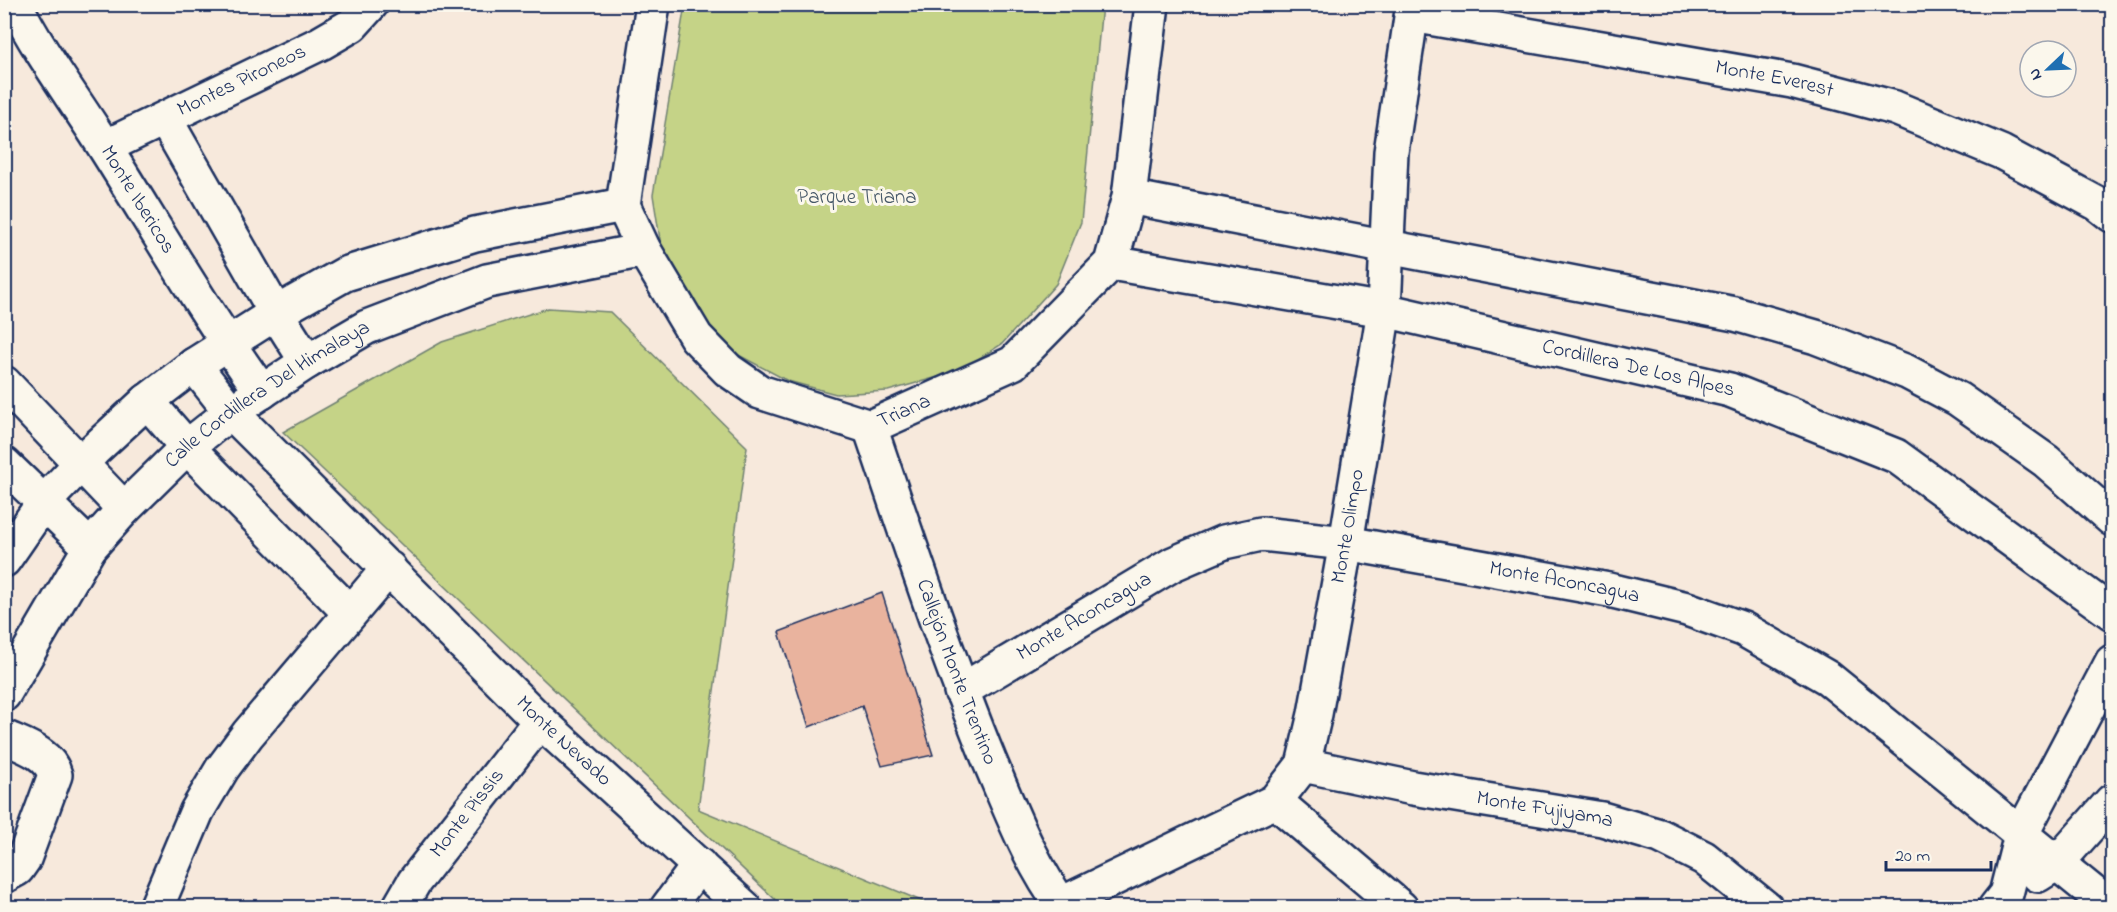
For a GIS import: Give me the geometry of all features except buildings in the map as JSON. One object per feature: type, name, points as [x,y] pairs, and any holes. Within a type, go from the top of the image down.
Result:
[{"type":"street","name":"Monte Ibericos","points":[[15,4],[54,71],[105,147],[227,344],[262,392]]},
{"type":"street","name":"Montes Pironeos","points":[[105,147],[352,25],[371,4]]},
{"type":"street","points":[[4,560],[44,502],[81,463],[147,401],[194,366],[276,313],[345,274],[475,234],[623,205],[652,4]]},
{"type":"street","name":"Triana","points":[[623,205],[644,250],[696,337],[728,370],[760,392],[870,427],[1013,363],[1111,263],[1129,197],[1152,4]]},
{"type":"street","name":"Monte Everest","points":[[1413,10],[1792,81],[1895,108],[2001,152],[2098,204],[2112,215]]},
{"type":"street","name":"Monte Olimpo","points":[[1063,906],[1275,801],[1303,765],[1315,714],[1346,543],[1383,310],[1391,152],[1413,10]]},
{"type":"street","points":[[165,119],[276,313],[308,362]]},
{"type":"street","points":[[1129,197],[1735,314],[1816,337],[1907,372],[1958,399],[2046,461],[2112,519]]},
{"type":"street","name":"Calle Cordillera Del Himalaya","points":[[4,694],[90,547],[124,509],[187,447],[231,412],[367,327],[487,281],[644,250]]},
{"type":"street","name":"Cordillera De Los Alpes","points":[[1111,263],[1383,310],[1730,390],[1896,456],[2112,613]]},
{"type":"street","name":"Monte Nevado","points":[[194,366],[231,412],[540,721],[745,908]]},
{"type":"street","points":[[4,383],[124,509]]},
{"type":"street","points":[[147,401],[187,447],[350,613]]},
{"type":"street","name":"Callejón Monte Trentino","points":[[870,427],[961,691],[1006,801],[1030,852],[1063,906]]},
{"type":"street","points":[[4,464],[90,547]]},
{"type":"street","name":"Monte Aconcagua","points":[[961,691],[1173,564],[1224,542],[1261,534],[1346,543],[1609,590],[1687,609],[1743,629],[1828,678],[2112,908]]},
{"type":"street","points":[[156,908],[197,811],[222,769],[248,734],[389,568]]},
{"type":"street","points":[[2001,901],[2021,835],[2112,662]]},
{"type":"street","name":"Monte Pissis","points":[[399,908],[414,882],[540,721]]},
{"type":"street","points":[[4,737],[47,759],[56,776],[24,859],[17,869],[4,876]]},
{"type":"street","name":"Monte Fujiyama","points":[[1303,765],[1413,788],[1602,819],[1660,836],[1704,858],[1766,908]]},
{"type":"street","points":[[1275,801],[1401,908]]},
{"type":"street","points":[[2001,901],[2057,863],[2112,801]]},
{"type":"street","points":[[667,908],[699,865]]},
{"type":"green space","name":"Parque Triana","points":[[685,5],[1102,5],[1081,222],[1056,284],[1002,344],[959,371],[888,391],[836,394],[788,381],[731,351],[692,311],[663,258],[653,195]]},
{"type":"green space","points":[[548,308],[610,312],[747,447],[698,809],[936,907],[783,907],[283,432],[442,342]]}]
